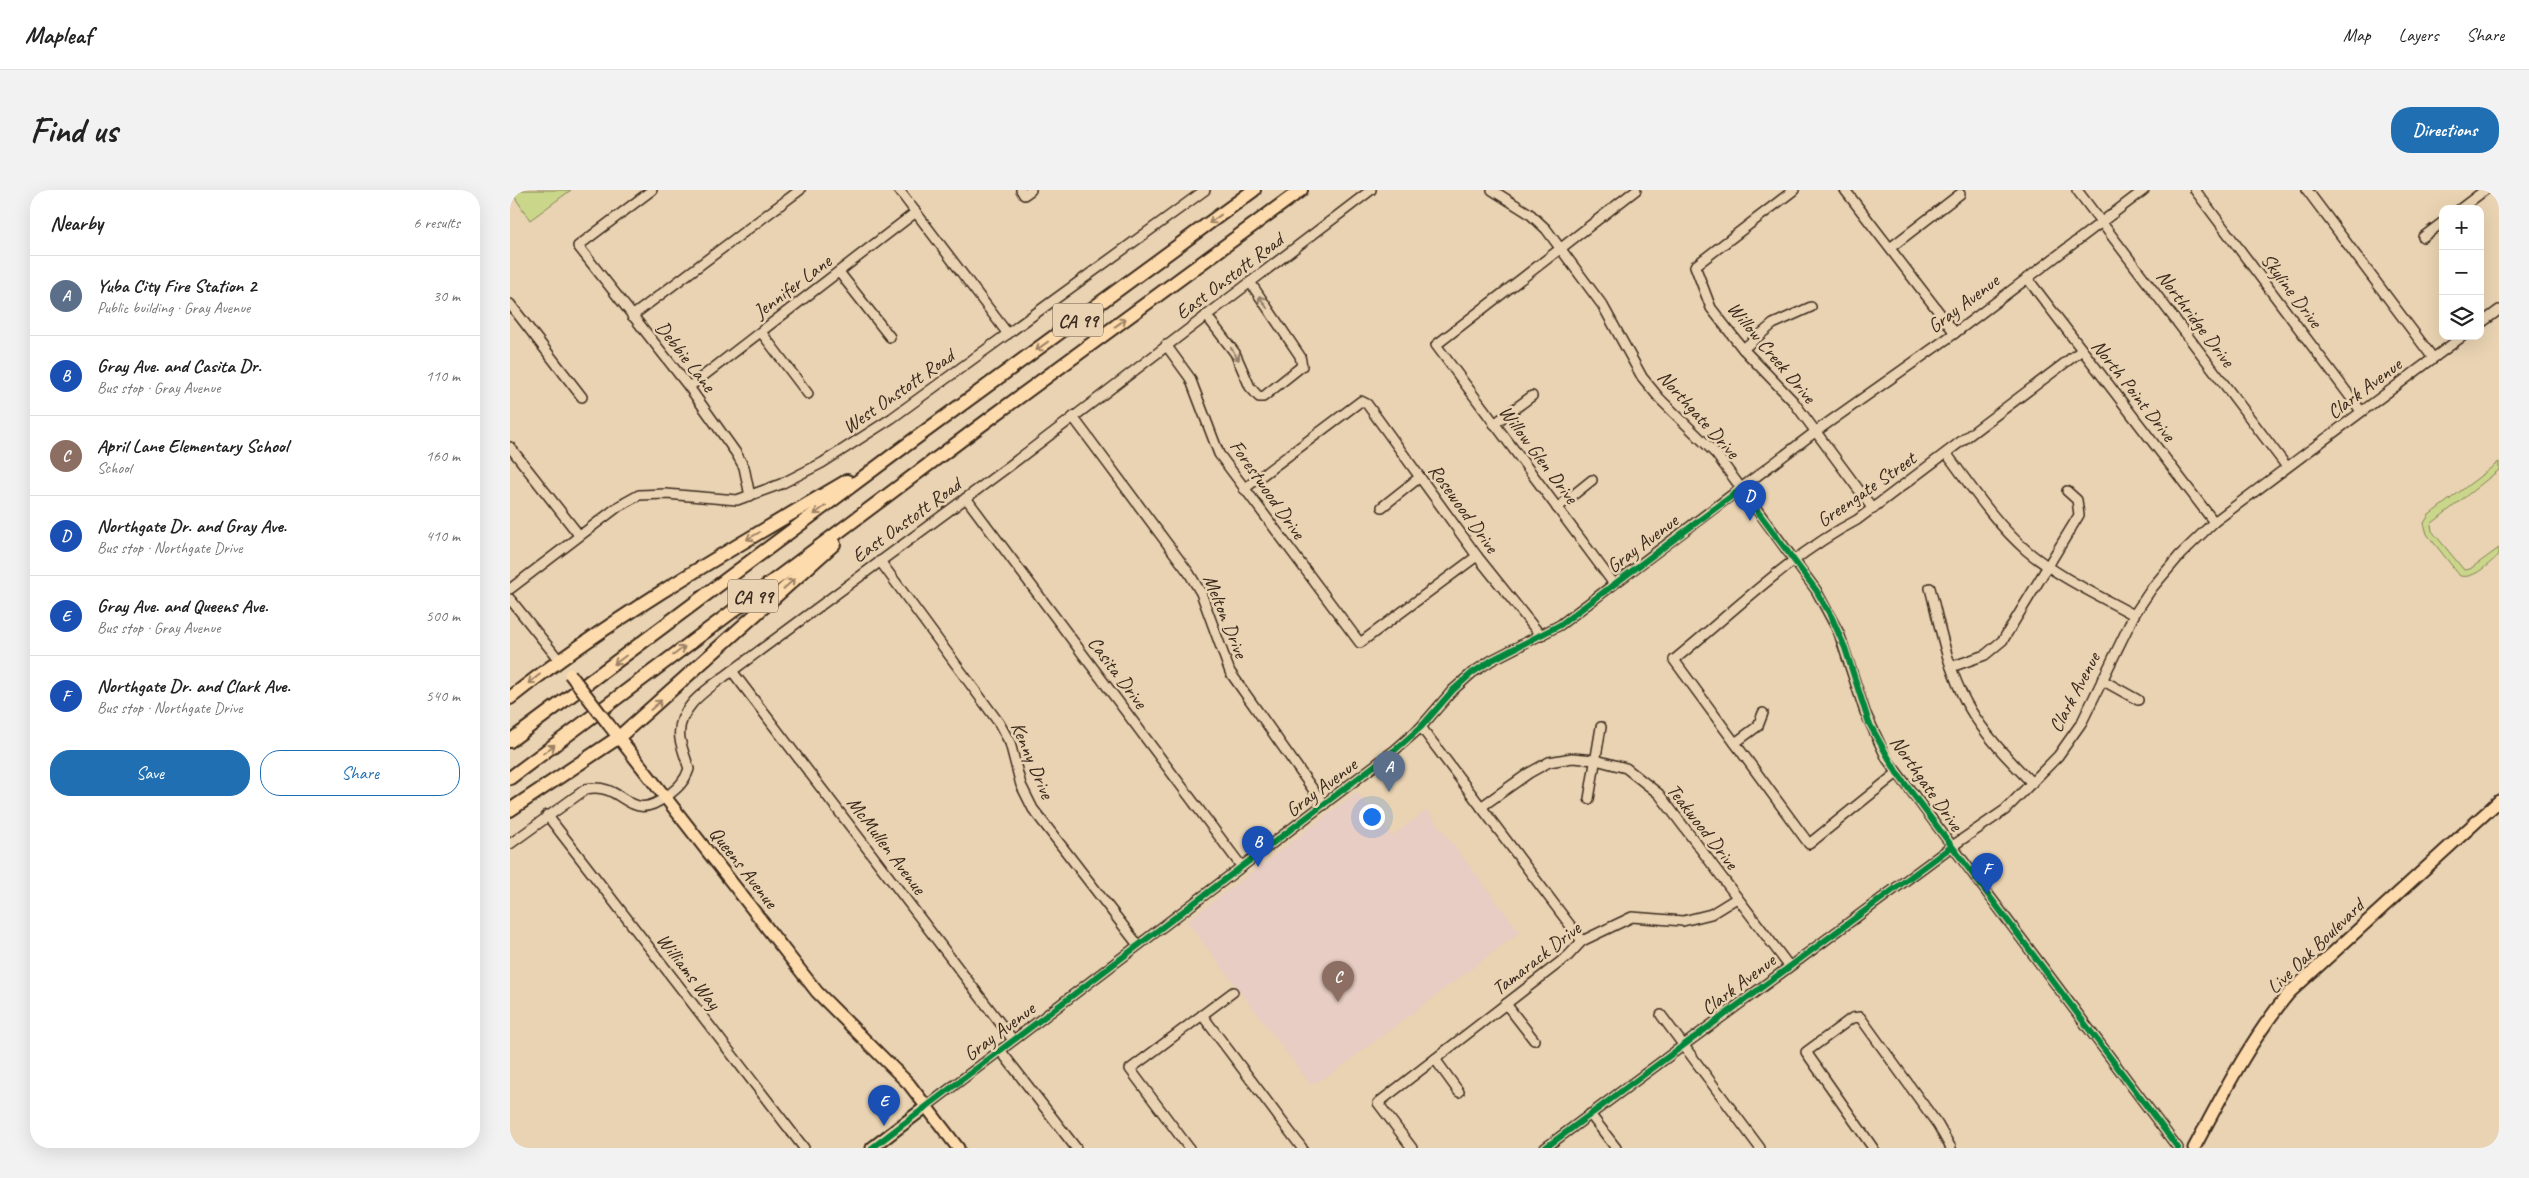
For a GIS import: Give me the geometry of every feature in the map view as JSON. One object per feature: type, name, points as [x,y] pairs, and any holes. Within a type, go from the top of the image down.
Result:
[{"type":"highway","name":"CA 99","points":[[510,742],[901,449],[1254,190]]},
{"type":"highway","name":"CA 99","points":[[510,778],[996,414],[1301,190]]},
{"type":"highway","points":[[510,810],[619,737],[829,549],[996,414]]},
{"type":"highway","points":[[510,698],[558,660],[661,591],[901,449]]},
{"type":"main road","name":"Queens Avenue","points":[[558,660],[817,992],[909,1084],[958,1148]]},
{"type":"main road","name":"Live Oak Boulevard","points":[[2194,1148],[2249,1047],[2268,1018],[2289,993],[2499,801]]},
{"type":"main road","name":"Gray Avenue","points":[[872,1148],[927,1106]]},
{"type":"street","name":"Debbie Lane","points":[[652,190],[578,246],[689,387],[744,467],[750,496]]},
{"type":"street","points":[[632,316],[800,190]]},
{"type":"street","points":[[899,190],[1008,334]]},
{"type":"street","name":"West Onstott Road","points":[[510,588],[619,506],[640,496],[666,494],[720,500],[750,496],[782,484],[858,440],[1008,334],[1205,190]]},
{"type":"street","name":"East Onstott Road","points":[[510,844],[586,789],[598,786],[608,789],[631,804],[642,807],[652,806],[666,797],[680,785],[689,769],[680,737],[684,716],[691,704],[732,670],[966,498],[1371,190]]},
{"type":"street","name":"Northgate Drive","points":[[1492,190],[1530,214],[1561,248],[1603,306],[1642,377],[1660,399],[1716,454],[1795,561],[1832,618],[1845,648],[1870,724],[1897,773],[2178,1148]]},
{"type":"street","name":"Willow Creek Drive","points":[[1794,190],[1695,266],[1711,308],[1743,349],[1793,401],[1873,508]]},
{"type":"street","points":[[1845,190],[1954,333]]},
{"type":"street","name":"Northridge Drive","points":[[2078,190],[2287,466]]},
{"type":"street","name":"Gray Avenue","points":[[927,1106],[1396,750],[1420,727],[1448,694],[1472,673],[1492,660],[1560,625],[1815,432],[1954,333],[2144,190]]},
{"type":"street","name":"Skyline Drive","points":[[2195,190],[2361,411]]},
{"type":"street","points":[[2465,205],[2485,190]]},
{"type":"street","points":[[1561,248],[1633,191]]},
{"type":"street","points":[[2309,191],[2433,358]]},
{"type":"street","points":[[1890,248],[1960,194]]},
{"type":"street","name":"Jennifer Lane","points":[[689,387],[916,212]]},
{"type":"street","points":[[2423,237],[2439,225]]},
{"type":"street","name":"Willow Glen Drive","points":[[1561,248],[1436,345],[1614,584]]},
{"type":"street","points":[[840,272],[890,337]]},
{"type":"street","name":"North Point Drive","points":[[2027,278],[2214,522]]},
{"type":"street","points":[[1206,315],[1235,353],[1250,387],[1259,397],[1263,398],[1302,366],[1300,356],[1250,282]]},
{"type":"street","points":[[510,304],[582,397]]},
{"type":"street","points":[[1743,349],[1773,324],[1811,306]]},
{"type":"street","points":[[2484,321],[2499,310]]},
{"type":"street","points":[[760,332],[808,394]]},
{"type":"street","name":"Clark Avenue","points":[[1545,1148],[1789,966],[1951,847],[2005,810],[2058,756],[2082,722],[2134,616],[2152,588],[2180,555],[2214,522],[2458,340]]},
{"type":"street","name":"Forestwood Drive","points":[[1166,345],[1190,378],[1219,454],[1360,643],[1477,556]]},
{"type":"street","name":"Greengate Street","points":[[1735,743],[1674,660],[1795,561],[1873,508],[2082,350]]},
{"type":"street","points":[[1494,424],[1532,396]]},
{"type":"street","name":"Rosewood Drive","points":[[1244,490],[1361,401],[1367,404],[1477,556],[1541,636]]},
{"type":"street","name":"Melton Drive","points":[[1073,417],[1190,573],[1201,593],[1230,672],[1324,806]]},
{"type":"street","points":[[510,447],[579,535]]},
{"type":"street","points":[[1946,453],[2001,525],[2026,550],[2049,568],[2134,616]]},
{"type":"street","points":[[1382,506],[1420,478]]},
{"type":"street","points":[[1557,508],[1592,480]]},
{"type":"street","points":[[1951,667],[1985,655],[2003,640],[2080,515],[2078,500],[2067,491]]},
{"type":"street","name":"Casita Drive","points":[[966,498],[1242,867]]},
{"type":"street","name":"Kenny Drive","points":[[880,561],[999,723],[1010,743],[1021,785],[1033,809],[1138,945]]},
{"type":"street","points":[[1930,588],[1951,667],[1967,704],[1997,747],[2032,783]]},
{"type":"street","name":"Queens Avenue","points":[[510,599],[558,660]]},
{"type":"street","name":"McMullen Avenue","points":[[732,670],[1013,1040]]},
{"type":"street","points":[[2102,680],[2138,700]]},
{"type":"street","points":[[1763,714],[1758,726],[1735,743],[1810,844],[1897,773]]},
{"type":"street","points":[[1420,727],[1582,941]]},
{"type":"street","points":[[1589,799],[1601,727]]},
{"type":"street","name":"Teakwood Drive","points":[[1482,807],[1529,773],[1549,762],[1572,758],[1596,760],[1626,768],[1659,794],[1789,966]]},
{"type":"street","name":"Williams Way","points":[[548,815],[804,1148]]},
{"type":"street","name":"Tamarack Drive","points":[[1412,1148],[1378,1103],[1568,956],[1582,941],[1632,917],[1683,920],[1711,914],[1737,898]]},
{"type":"street","points":[[1190,1148],[1130,1069],[1233,992]]},
{"type":"street","points":[[1506,1004],[1534,1040]]},
{"type":"street","points":[[1202,1015],[1302,1148]]},
{"type":"street","points":[[1661,1015],[1760,1148]]},
{"type":"street","points":[[1873,1148],[1806,1052],[1852,1018],[1860,1017],[1938,1126],[1951,1148]]},
{"type":"street","points":[[1000,1050],[1076,1148]]},
{"type":"street","points":[[1434,1059],[1459,1092]]},
{"type":"street","points":[[1590,1114],[1616,1148]]},
{"type":"shaded area","points":[[1357,792],[1392,836],[1427,810],[1520,932],[1333,1073],[1311,1085],[1187,921]]},
{"type":"green space","points":[[510,190],[571,190],[530,220]]},
{"type":"green space","points":[[2499,462],[2499,470],[2431,524],[2432,531],[2464,570],[2470,569],[2499,548],[2499,555],[2481,570],[2471,575],[2460,576],[2427,534],[2424,523],[2429,515]]},
{"type":"cycle path","points":[[872,1148],[1395,750],[1421,727],[1453,690],[1472,673],[1492,660],[1560,625],[1741,489],[1816,590],[1832,618],[1845,648],[1869,723],[1897,773],[2178,1148]]},
{"type":"cycle path","points":[[1545,1148],[1951,847]]},
{"type":"place","name":"Northgate Dr. and Gray Ave.","points":[[1750,521]]},
{"type":"place","name":"Yuba City Fire Station 2","points":[[1389,792]]},
{"type":"place","name":"Gray Ave. and Casita Dr.","points":[[1258,867]]},
{"type":"place","name":"Northgate Dr. and Clark Ave.","points":[[1987,894]]},
{"type":"place","name":"April Lane Elementary School","points":[[1338,1002]]},
{"type":"place","name":"Gray Ave. and Queens Ave.","points":[[884,1126]]}]
